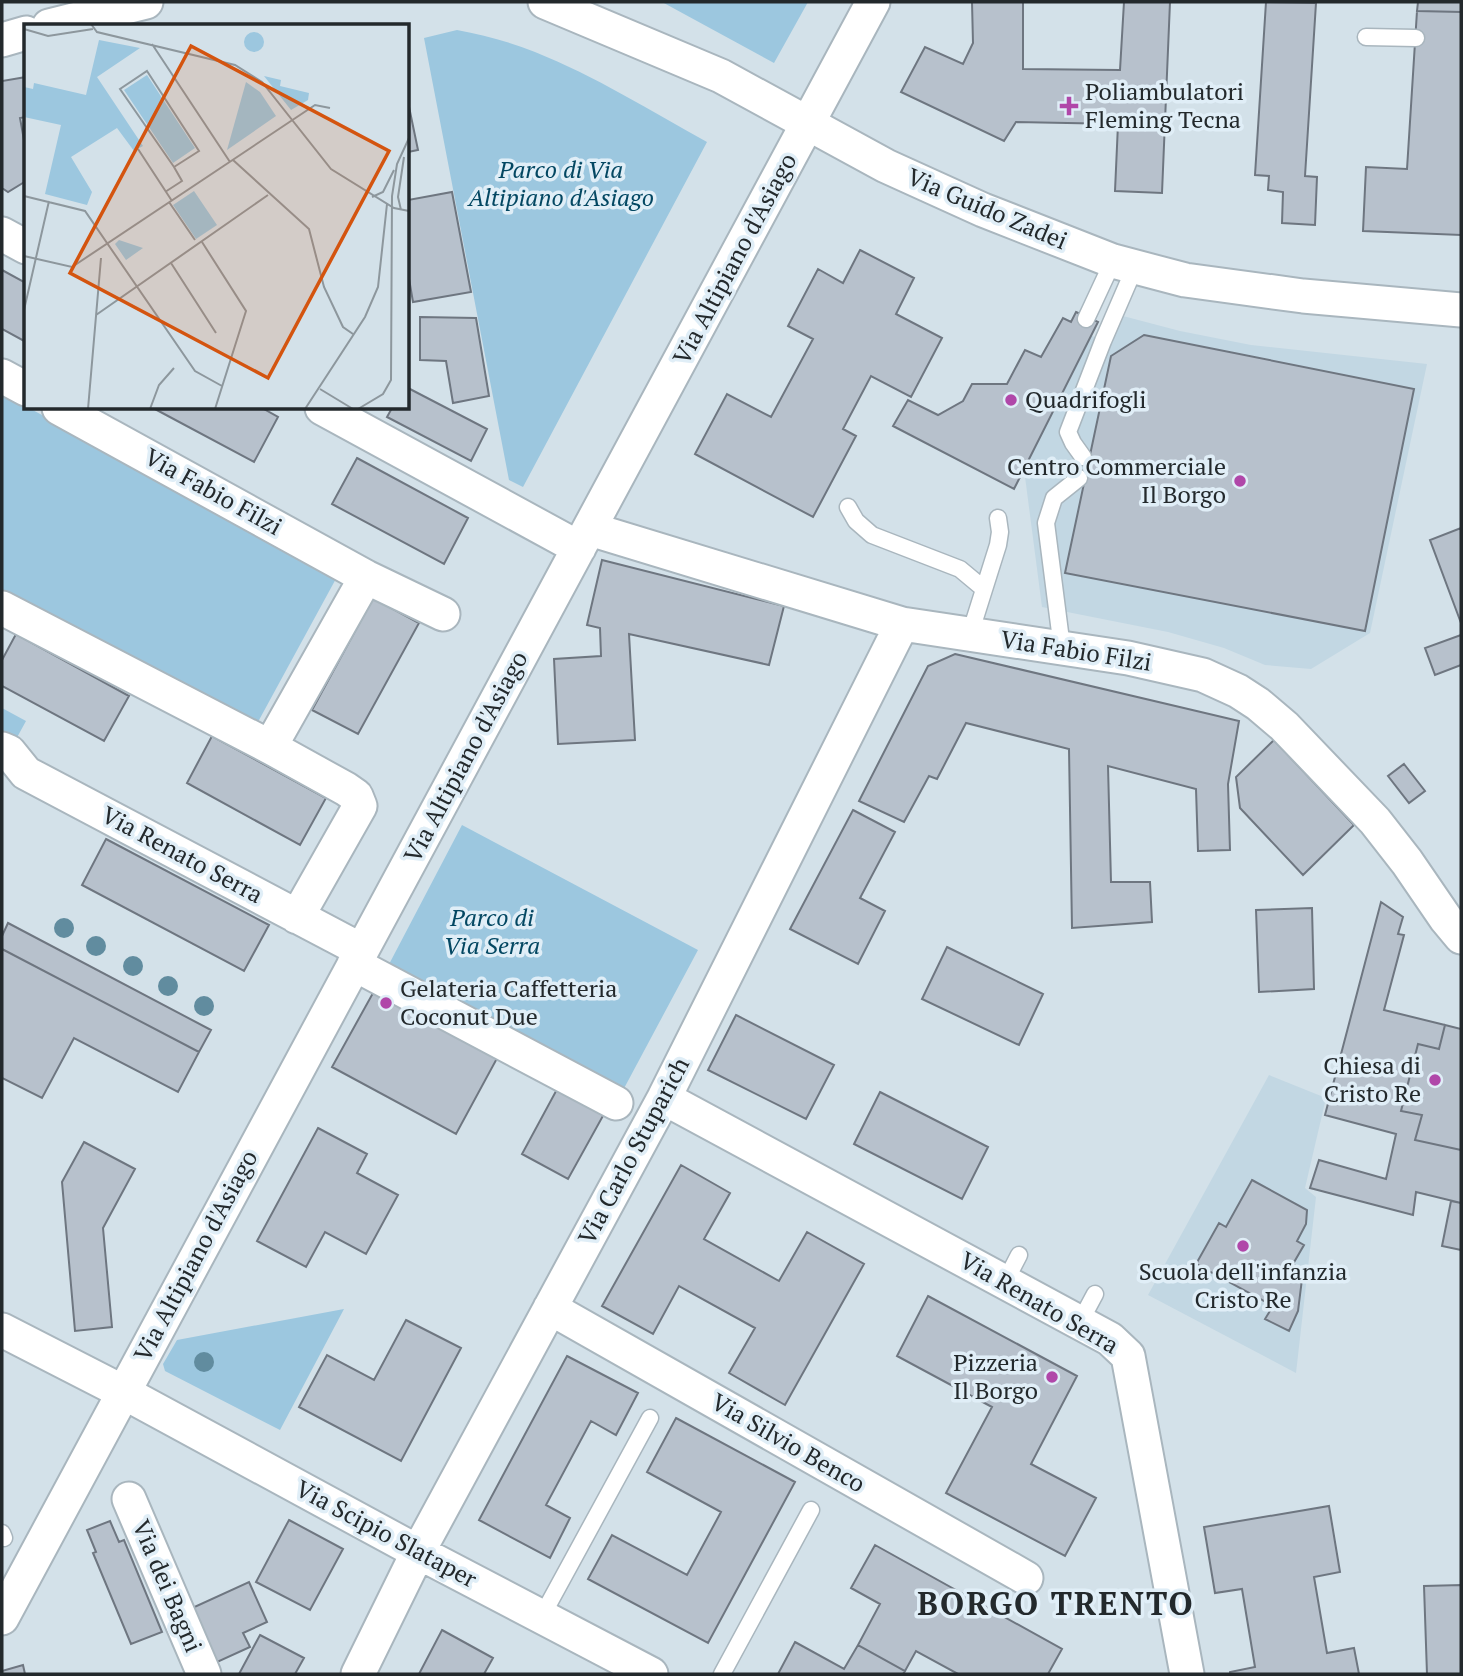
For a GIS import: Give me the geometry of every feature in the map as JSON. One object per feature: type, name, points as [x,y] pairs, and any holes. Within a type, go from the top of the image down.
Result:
[{"type":"street","points":[[57,24],[146,2]]},
{"type":"street","name":"Via Guido Zadei","points":[[544,2],[721,76],[886,166],[934,188],[983,210],[1124,264],[1185,280],[1303,296],[1461,310]]},
{"type":"street","name":"Via Altipiano d'Asiago","points":[[2,1618],[873,2]]},
{"type":"street","points":[[2,40],[24,34]]},
{"type":"street","points":[[2,234],[24,246]]},
{"type":"street","points":[[2,376],[24,388]]},
{"type":"street","name":"Via Fabio Filzi","points":[[64,410],[366,577],[443,614]]},
{"type":"street","name":"Via Fabio Filzi","points":[[326,410],[584,538],[902,624],[1128,658],[1203,675],[1238,691],[1284,726],[1375,821],[1461,937]]},
{"type":"street","points":[[270,747],[366,577]]},
{"type":"street","points":[[2,608],[270,747],[356,796],[360,806],[297,917]]},
{"type":"street","name":"Via Carlo Stuparich","points":[[358,1674],[418,1552],[663,1098],[902,624]]},
{"type":"street","name":"Via Renato Serra","points":[[5,750],[26,773],[297,917],[357,957],[616,1103]]},
{"type":"street","name":"Via Renato Serra","points":[[663,1098],[1087,1308],[1110,1339],[1128,1356],[1187,1674]]},
{"type":"street","name":"Via Silvio Benco","points":[[550,1308],[1026,1578]]},
{"type":"street","name":"Via Scipio Slataper","points":[[2,1330],[651,1674]]},
{"type":"street","name":"Via dei Bagni","points":[[129,1499],[204,1674]]},
{"type":"lane","points":[[1366,37],[1416,38]]},
{"type":"lane","points":[[1086,319],[1124,264]]},
{"type":"lane","points":[[1083,457],[1068,432],[1103,341],[1124,264]]},
{"type":"lane","points":[[1062,648],[1046,523],[1054,498],[1079,478]]},
{"type":"lane","points":[[848,507],[856,521],[872,535],[960,569],[984,589]]},
{"type":"lane","points":[[970,634],[998,545],[998,518]]},
{"type":"lane","points":[[542,1616],[650,1418]]},
{"type":"lane","points":[[722,1674],[811,1510]]},
{"type":"shaded area","name":"Centro Commerciale Il Borgo","points":[[1123,316],[1251,345],[1427,364],[1370,633],[1311,669],[1265,665],[1224,648],[1168,632],[1042,607],[1024,469],[1090,335],[1111,344]]},
{"type":"shaded area","name":"Scuola dell'infanzia Cristo Re","points":[[1269,1075],[1326,1098],[1305,1188],[1316,1197],[1296,1373],[1148,1295]]},
{"type":"green space","points":[[662,2],[808,2],[774,63]]},
{"type":"green space","name":"Parco di Via Altipiano d'Asiago","points":[[457,30],[506,42],[557,61],[707,142],[523,487],[509,480],[424,38]]},
{"type":"green space","points":[[2,393],[24,405],[24,410],[33,410],[338,575],[253,731],[2,595]]},
{"type":"green space","points":[[2,708],[26,721],[2,765]]},
{"type":"green space","name":"Parco di Via Serra","points":[[462,825],[698,950],[621,1094],[386,970]]},
{"type":"green space","points":[[344,1309],[280,1430],[165,1371],[163,1364],[177,1340]]},
{"type":"building","points":[[972,2],[1023,2],[1023,69],[1120,70],[1124,2],[1170,2],[1162,193],[1115,191],[1118,124],[1016,122],[1004,141],[901,92],[925,47],[963,64],[973,43]]},
{"type":"building","points":[[1266,2],[1316,3],[1305,176],[1317,177],[1315,225],[1282,223],[1283,192],[1268,190],[1269,176],[1255,175]]},
{"type":"building","points":[[1418,2],[1461,2],[1461,12],[1417,11]]},
{"type":"building","points":[[1417,11],[1461,12],[1461,235],[1363,231],[1366,167],[1407,169]]},
{"type":"building","points":[[24,77],[24,117],[20,118],[24,140],[24,182],[8,192],[2,188],[2,81]]},
{"type":"building","points":[[410,112],[418,150],[410,152]]},
{"type":"building","points":[[452,192],[471,292],[413,302],[410,285],[410,200]]},
{"type":"building","points":[[860,250],[914,278],[896,314],[942,338],[911,397],[871,376],[843,429],[856,436],[813,517],[695,454],[727,394],[771,417],[813,339],[788,326],[818,269],[843,283]]},
{"type":"building","points":[[2,270],[24,282],[24,341],[2,329]]},
{"type":"building","name":"Quadrifogli","points":[[1076,312],[1098,322],[1014,489],[893,426],[908,400],[938,415],[963,401],[972,384],[1007,384],[1025,350],[1041,357],[1063,318],[1071,322]]},
{"type":"building","points":[[420,317],[476,318],[489,396],[453,403],[446,361],[420,360]]},
{"type":"building","name":"Centro Commerciale Il Borgo","points":[[1144,335],[1414,389],[1365,631],[1065,573],[1111,356]]},
{"type":"building","points":[[410,389],[487,429],[471,461],[387,417],[391,410],[410,410]]},
{"type":"building","points":[[157,410],[266,410],[278,417],[254,462]]},
{"type":"building","points":[[357,458],[468,518],[444,564],[332,504]]},
{"type":"building","points":[[1461,528],[1461,623],[1430,540]]},
{"type":"building","points":[[602,560],[784,606],[769,665],[629,634],[635,740],[558,744],[554,659],[601,656],[600,628],[587,625]]},
{"type":"building","points":[[373,598],[419,623],[358,734],[312,710]]},
{"type":"building","points":[[16,634],[129,696],[104,741],[2,686],[2,660]]},
{"type":"building","points":[[1461,635],[1461,665],[1435,675],[1425,648]]},
{"type":"building","points":[[955,654],[1239,721],[1228,784],[1230,850],[1198,851],[1196,789],[1108,766],[1111,882],[1150,882],[1152,922],[1072,928],[1069,749],[966,723],[937,779],[929,776],[904,822],[859,801],[928,666]]},
{"type":"building","points":[[212,736],[326,798],[300,845],[187,783]]},
{"type":"building","points":[[1274,740],[1354,825],[1303,875],[1240,808],[1236,777]]},
{"type":"building","points":[[1404,764],[1425,791],[1409,803],[1388,776]]},
{"type":"building","points":[[853,810],[895,832],[860,898],[885,911],[858,964],[790,929]]},
{"type":"building","points":[[106,839],[269,925],[244,971],[82,885]]},
{"type":"building","points":[[1381,902],[1403,917],[1398,934],[1404,935],[1384,1010],[1445,1025],[1439,1049],[1418,1044],[1401,1111],[1422,1115],[1415,1140],[1461,1150],[1461,1203],[1416,1192],[1413,1215],[1310,1188],[1319,1160],[1386,1179],[1396,1134],[1325,1115]]},
{"type":"building","points":[[1312,908],[1314,989],[1259,992],[1256,910]]},
{"type":"building","points":[[8,923],[211,1030],[199,1052],[2,949],[2,936]]},
{"type":"building","points":[[947,947],[1043,994],[1019,1045],[922,999]]},
{"type":"building","points":[[2,949],[199,1052],[178,1092],[74,1038],[42,1098],[2,1078]]},
{"type":"building","points":[[378,984],[501,1051],[456,1134],[332,1067]]},
{"type":"building","points":[[736,1015],[834,1065],[806,1119],[708,1070]]},
{"type":"building","name":"Chiesa di Cristo Re","points":[[1445,1025],[1461,1029],[1461,1150],[1415,1140],[1422,1115],[1401,1111],[1418,1044],[1439,1049]]},
{"type":"building","points":[[562,1080],[609,1105],[568,1179],[522,1154]]},
{"type":"building","points":[[880,1092],[988,1147],[962,1199],[854,1144]]},
{"type":"building","points":[[318,1128],[367,1154],[357,1173],[398,1195],[366,1254],[325,1232],[306,1267],[257,1241]]},
{"type":"building","points":[[84,1142],[135,1169],[103,1228],[112,1327],[75,1331],[62,1182]]},
{"type":"building","points":[[681,1165],[730,1193],[704,1239],[779,1281],[807,1232],[864,1264],[785,1405],[729,1373],[755,1328],[679,1286],[653,1334],[602,1306]]},
{"type":"building","points":[[1252,1180],[1307,1210],[1306,1224],[1297,1241],[1304,1245],[1293,1264],[1303,1271],[1298,1311],[1289,1331],[1265,1319],[1273,1306],[1196,1264],[1219,1223],[1226,1227]]},
{"type":"building","points":[[1451,1201],[1461,1203],[1461,1250],[1442,1246]]},
{"type":"building","points":[[928,1296],[1077,1376],[1031,1464],[1096,1498],[1065,1556],[946,1493],[992,1407],[897,1356]]},
{"type":"building","points":[[406,1320],[461,1348],[401,1461],[299,1407],[327,1355],[374,1380]]},
{"type":"building","points":[[567,1356],[638,1393],[616,1435],[591,1421],[546,1505],[570,1518],[550,1558],[479,1520]]},
{"type":"building","points":[[676,1418],[795,1482],[708,1643],[588,1579],[612,1535],[687,1575],[721,1512],[647,1472]]},
{"type":"building","points":[[1329,1506],[1340,1572],[1314,1577],[1327,1653],[1354,1648],[1359,1674],[1230,1674],[1255,1667],[1242,1589],[1215,1593],[1204,1527]]},
{"type":"building","points":[[289,1520],[343,1549],[310,1610],[256,1582]]},
{"type":"building","points":[[110,1521],[119,1542],[124,1540],[162,1632],[131,1644],[93,1553],[96,1552],[87,1530]]},
{"type":"building","points":[[875,1545],[1062,1649],[1048,1674],[958,1674],[916,1651],[905,1671],[858,1645],[880,1604],[851,1588]]},
{"type":"building","points":[[249,1582],[267,1622],[243,1633],[250,1647],[215,1663],[190,1609]]},
{"type":"building","points":[[1461,1585],[1461,1674],[1427,1674],[1424,1586]]},
{"type":"building","points":[[442,1630],[493,1658],[484,1674],[419,1674]]},
{"type":"building","points":[[260,1635],[304,1658],[295,1674],[239,1674]]},
{"type":"building","points":[[795,1642],[844,1669],[858,1645],[905,1671],[903,1674],[778,1674]]},
{"type":"building","points":[[23,1665],[25,1674],[2,1674],[2,1671]]},
{"type":"place","name":"Poliambulatori Fleming Tecna","points":[[1069,106]]},
{"type":"place","name":"Quadrifogli","points":[[1011,400]]},
{"type":"place","name":"Centro Commerciale Il Borgo","points":[[1240,481]]},
{"type":"place","name":"Gelateria Caffetteria Coconut Due","points":[[386,1003]]},
{"type":"place","name":"Chiesa di Cristo Re","points":[[1435,1080]]},
{"type":"place","name":"Scuola dell'infanzia Cristo Re","points":[[1243,1246]]},
{"type":"place","name":"Pizzeria Il Borgo","points":[[1052,1377]]},
{"type":"district","name":"BORGO TRENTO","points":[[1056,1604]]}]
